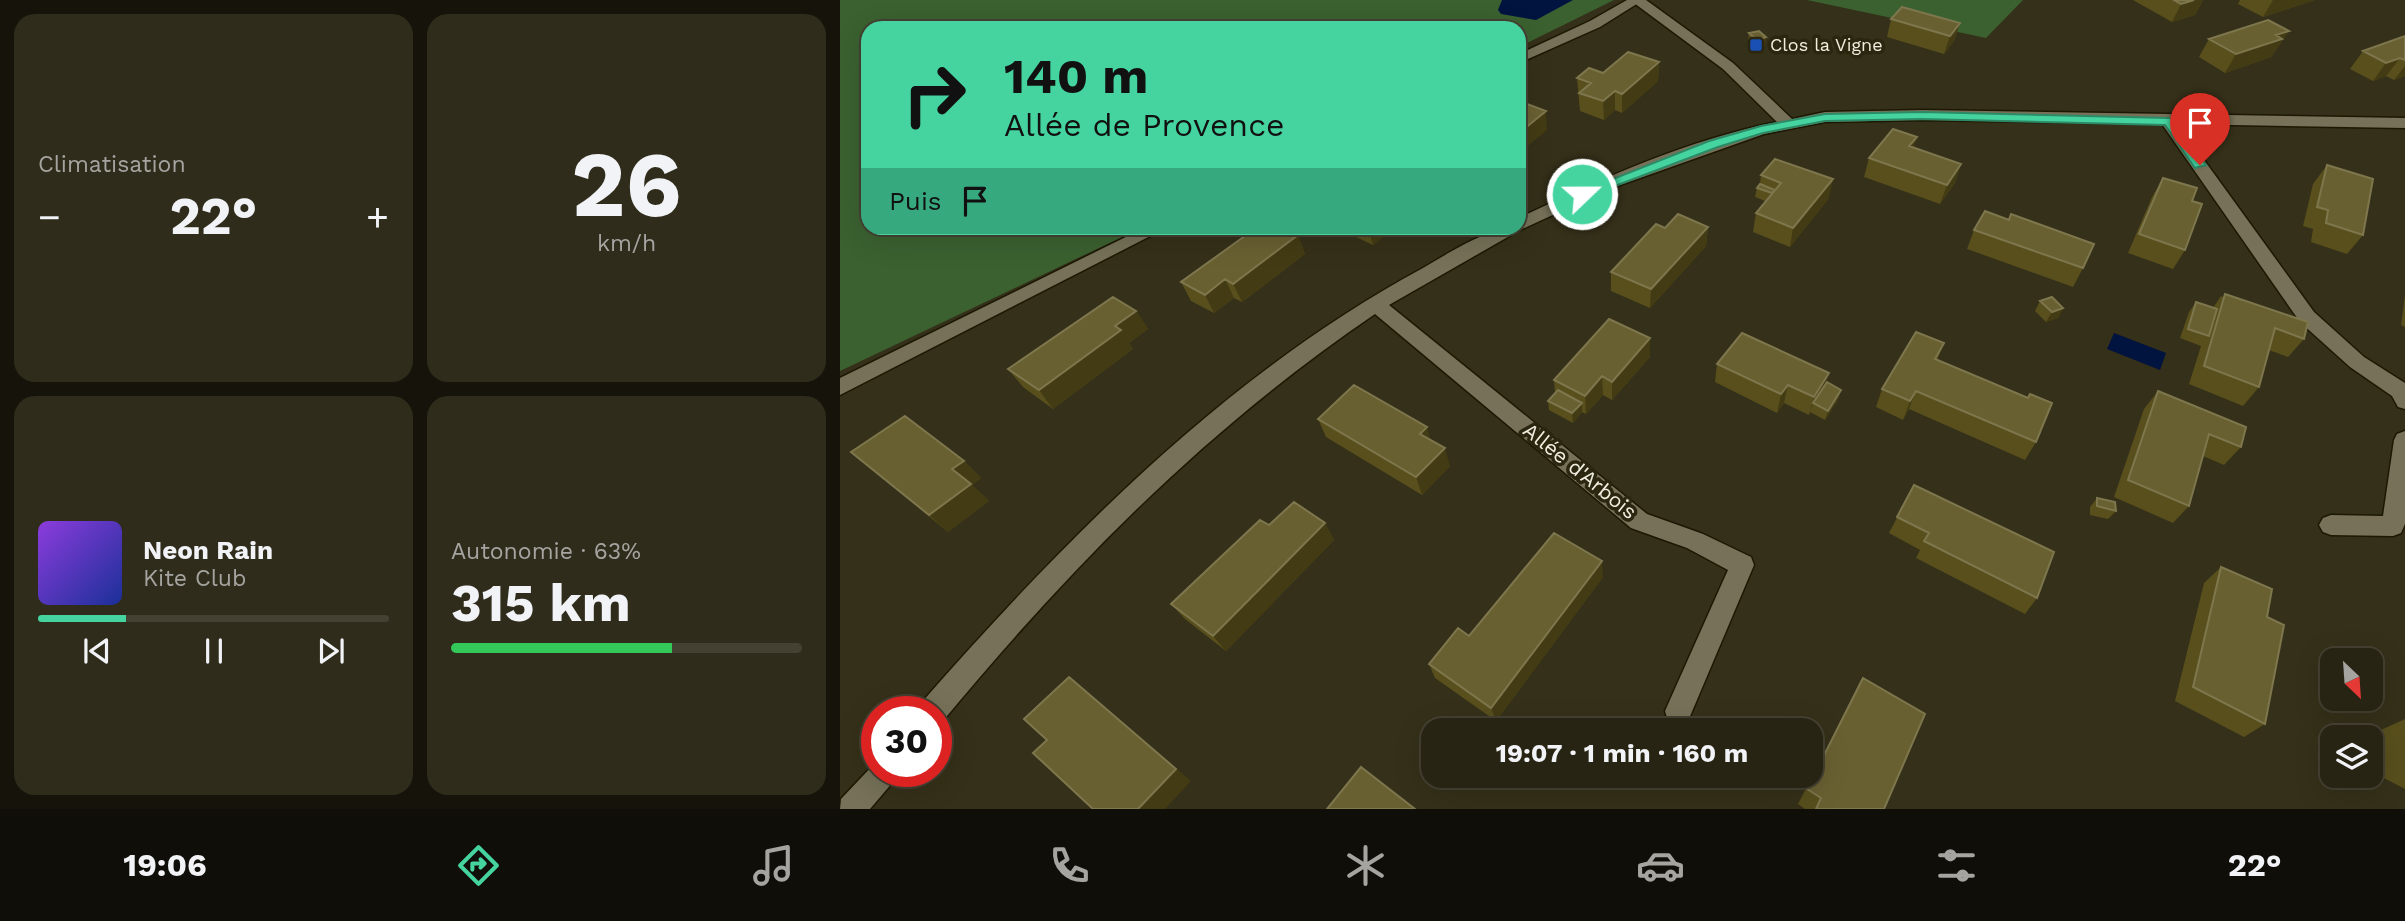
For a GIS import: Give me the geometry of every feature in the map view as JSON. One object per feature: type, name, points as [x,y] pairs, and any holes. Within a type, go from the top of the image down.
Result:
[{"type":"street","points":[[1526,56],[1595,24],[1637,0],[1718,58],[1788,124]]},
{"type":"street","points":[[1526,221],[1561,203],[1658,164],[1749,133],[1825,117],[1922,115],[2169,122],[2405,123]]},
{"type":"street","points":[[2169,122],[2307,317],[2357,362],[2386,380],[2405,401]]},
{"type":"street","points":[[840,387],[1143,235]]},
{"type":"street","points":[[946,696],[1034,593],[1137,490],[1212,423],[1306,351],[1375,304],[1500,235]]},
{"type":"street","name":"Allée d'Arbois","points":[[1375,304],[1639,521],[1695,541],[1742,565],[1678,710]]},
{"type":"street","points":[[2331,525],[2393,526],[2405,440]]},
{"type":"street","points":[[857,805],[871,787]]},
{"type":"green space","points":[[840,0],[1614,0],[1526,44],[1526,21],[861,21],[861,235],[1126,235],[840,371]]},
{"type":"green space","points":[[1807,0],[2023,0],[1986,38]]},
{"type":"water","points":[[1502,0],[1573,0],[1536,20],[1501,14],[1498,10]]},
{"type":"water","points":[[2114,333],[2166,353],[2160,370],[2107,349]]},
{"type":"building","points":[[2174,0],[2194,0],[2181,4]]},
{"type":"building","points":[[1902,7],[1960,23],[1950,36],[1891,19]]},
{"type":"building","points":[[2268,20],[2289,31],[2276,35],[2282,39],[2236,54],[2209,39]]},
{"type":"building","points":[[1759,31],[1766,37],[1757,40],[1749,33]]},
{"type":"building","points":[[2405,36],[2405,60],[2400,58],[2386,63],[2363,51]]},
{"type":"building","points":[[1628,52],[1659,62],[1622,94],[1615,91],[1603,101],[1579,93],[1591,83],[1577,78],[1589,68],[1603,73]]},
{"type":"building","points":[[1526,104],[1546,111],[1526,127]]},
{"type":"building","points":[[1893,129],[1917,137],[1909,146],[1961,164],[1947,185],[1869,158]]},
{"type":"building","points":[[1775,159],[1833,179],[1793,228],[1756,213],[1781,183],[1761,175]]},
{"type":"building","points":[[2327,165],[2373,179],[2363,235],[2326,223],[2328,210],[2317,207]]},
{"type":"building","points":[[2163,178],[2197,188],[2192,201],[2202,204],[2185,250],[2139,234]]},
{"type":"building","points":[[1760,184],[1775,190],[1772,193],[1757,188]]},
{"type":"building","points":[[1985,211],[2009,220],[2011,214],[2094,244],[2083,268],[1974,230]]},
{"type":"building","points":[[1678,214],[1708,227],[1651,289],[1611,272],[1656,224],[1665,228]]},
{"type":"building","points":[[1246,235],[1298,235],[1233,284],[1225,279],[1205,295],[1181,282]]},
{"type":"building","points":[[2225,294],[2308,322],[2304,339],[2275,328],[2259,387],[2204,366]]},
{"type":"building","points":[[1113,297],[1136,311],[1115,326],[1121,330],[1039,390],[1008,369]]},
{"type":"building","points":[[2052,297],[2063,308],[2052,312],[2040,301]]},
{"type":"building","points":[[2196,302],[2217,309],[2209,336],[2188,329]]},
{"type":"building","points":[[1609,319],[1650,338],[1612,382],[1602,376],[1585,396],[1554,380]]},
{"type":"building","points":[[1916,332],[1944,343],[1935,359],[2028,398],[2030,394],[2052,403],[2036,442],[1916,391],[1910,401],[1882,389]]},
{"type":"building","points":[[1742,333],[1829,373],[1814,397],[1788,385],[1781,394],[1717,364]]},
{"type":"building","points":[[1827,382],[1841,390],[1828,411],[1813,403]]},
{"type":"building","points":[[1354,385],[1427,427],[1420,434],[1445,448],[1416,477],[1318,419]]},
{"type":"building","points":[[1558,390],[1582,403],[1572,413],[1548,401]]},
{"type":"building","points":[[2158,391],[2246,427],[2241,447],[2209,434],[2189,506],[2128,480]]},
{"type":"building","points":[[905,416],[964,461],[952,469],[971,484],[929,515],[851,452]]},
{"type":"building","points":[[1914,485],[2054,552],[2037,598],[1924,541],[1929,533],[1897,517]]},
{"type":"building","points":[[2097,498],[2115,502],[2116,511],[2097,506]]},
{"type":"building","points":[[1294,502],[1325,523],[1213,636],[1171,604],[1260,520],[1269,525]]},
{"type":"building","points":[[1554,533],[1602,561],[1491,708],[1429,664],[1458,628],[1469,636]]},
{"type":"building","points":[[2221,567],[2272,589],[2267,617],[2284,625],[2265,724],[2193,687]]},
{"type":"building","points":[[1069,677],[1176,769],[1138,809],[1093,809],[1033,753],[1047,740],[1024,719]]},
{"type":"building","points":[[1863,678],[1925,714],[1884,809],[1816,809],[1821,798],[1807,789],[1823,788],[1823,757]]},
{"type":"building","points":[[1361,767],[1415,809],[1327,809]]},
{"type":"place","name":"Clos la Vigne","points":[[1756,45]]},
{"type":"route","points":[[1582,194],[1714,144],[1761,130],[1825,117],[1922,115],[2169,122],[2200,165]]}]
